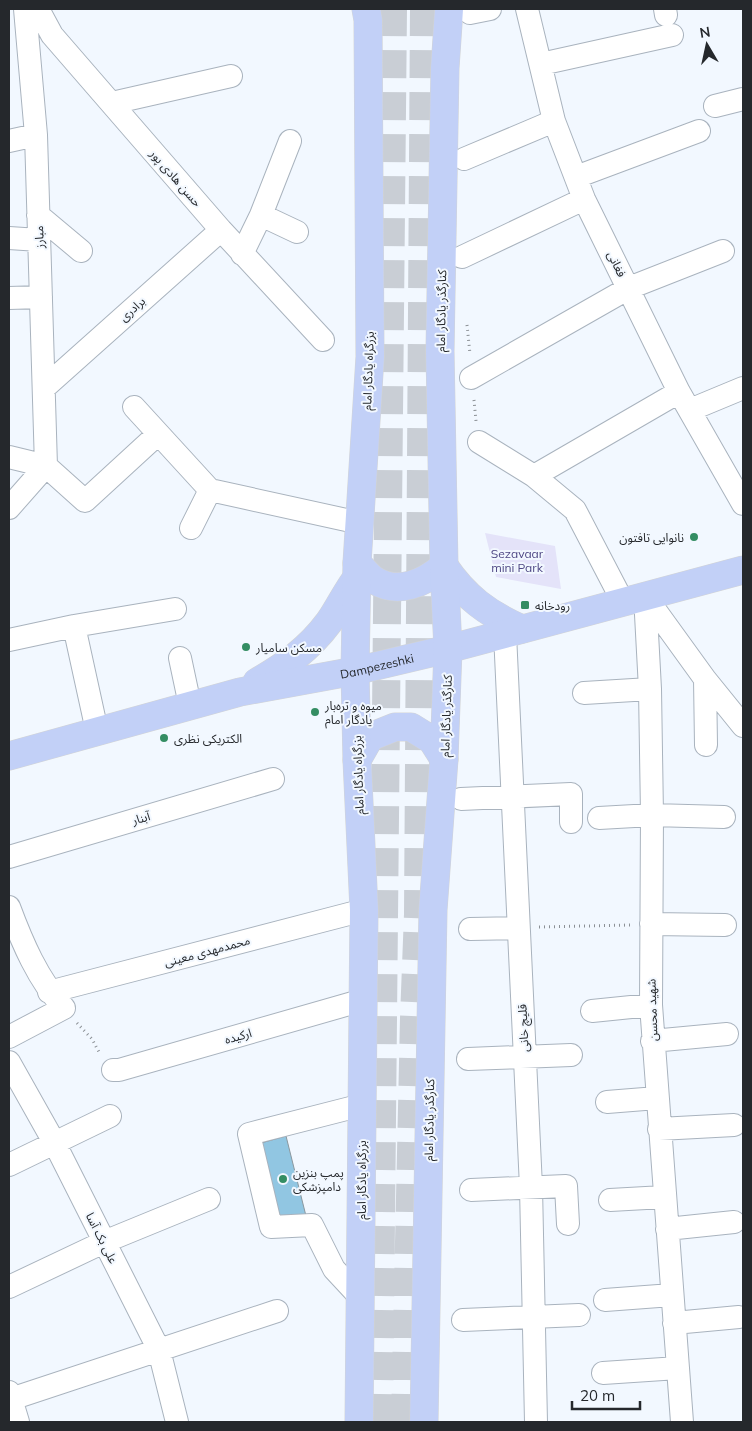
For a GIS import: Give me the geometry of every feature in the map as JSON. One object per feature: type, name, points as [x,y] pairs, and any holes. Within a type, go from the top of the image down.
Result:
[{"type":"main road","name":"بزرگراه یادگار امام","points":[[360,1422],[364,910],[355,671],[357,571],[370,356],[368,29],[366,9]]},
{"type":"main road","name":"کنارگذر یادگار امام","points":[[424,1422],[432,910],[444,759],[448,649],[444,566],[440,351],[445,78],[470,10]]},
{"type":"main road","points":[[240,692],[286,666],[311,645],[329,621],[357,571],[387,586],[402,587],[417,584],[432,577],[444,566],[456,584],[513,632]]},
{"type":"main road","name":"Dampezeshki","points":[[9,756],[240,692],[355,671],[448,649],[743,570]]},
{"type":"main road","points":[[357,760],[370,737],[395,727],[411,727],[432,740],[444,759]]},
{"type":"street","name":"مبارز","points":[[25,9],[36,135],[46,466]]},
{"type":"street","name":"حسن هادی پور","points":[[38,9],[52,36],[242,254],[323,340]]},
{"type":"street","name":"فغانی","points":[[527,9],[554,121],[584,198],[684,401],[743,504]]},
{"type":"street","points":[[541,64],[667,20]]},
{"type":"street","points":[[112,103],[231,76]]},
{"type":"street","points":[[715,106],[743,99]]},
{"type":"street","points":[[464,159],[554,121]]},
{"type":"street","points":[[576,177],[699,131]]},
{"type":"street","points":[[9,141],[36,135]]},
{"type":"street","points":[[242,254],[261,215],[290,141]]},
{"type":"street","points":[[462,257],[584,198]]},
{"type":"street","points":[[38,215],[81,251]]},
{"type":"street","points":[[261,215],[297,232]]},
{"type":"street","name":"برادری","points":[[44,388],[221,230]]},
{"type":"street","points":[[9,238],[39,240]]},
{"type":"street","points":[[471,378],[629,288],[723,251]]},
{"type":"street","points":[[9,298],[41,298]]},
{"type":"street","points":[[534,476],[684,401],[743,388]]},
{"type":"street","points":[[134,407],[210,490],[360,523]]},
{"type":"street","points":[[9,457],[46,466],[85,500],[158,434]]},
{"type":"street","points":[[479,442],[534,476],[575,510],[634,599],[743,726]]},
{"type":"street","points":[[9,508],[46,466]]},
{"type":"street","points":[[190,528],[210,490]]},
{"type":"street","name":"شهید محسن","points":[[634,599],[650,689],[652,1041],[682,1422]]},
{"type":"street","points":[[9,640],[74,626],[175,609]]},
{"type":"street","points":[[74,626],[97,731]]},
{"type":"street","name":"قلیچ خانی","points":[[513,632],[513,797],[531,1187],[536,1422]]},
{"type":"street","points":[[180,658],[190,705]]},
{"type":"street","points":[[705,680],[706,745]]},
{"type":"street","points":[[584,693],[650,689]]},
{"type":"street","name":"آبنار","points":[[9,857],[273,780]]},
{"type":"street","points":[[461,799],[571,794],[571,822]]},
{"type":"street","points":[[599,818],[652,815],[724,817]]},
{"type":"street","points":[[9,907],[19,933],[56,1000]]},
{"type":"street","name":"محمدمهدی معینی","points":[[9,1036],[56,1000],[364,910]]},
{"type":"street","points":[[651,924],[725,925]]},
{"type":"street","points":[[470,929],[518,928]]},
{"type":"street","name":"ارکیده","points":[[113,1070],[119,1070],[363,1000]]},
{"type":"street","points":[[592,1011],[651,1006]]},
{"type":"street","points":[[652,1041],[727,1034]]},
{"type":"street","points":[[468,1059],[571,1055]]},
{"type":"street","name":"علی بک آسا","points":[[9,1062],[54,1142],[159,1350],[177,1422]]},
{"type":"street","points":[[607,1102],[657,1098]]},
{"type":"street","points":[[360,1297],[334,1269],[312,1225],[271,1227],[248,1134],[362,1105]]},
{"type":"street","points":[[9,1165],[110,1116]]},
{"type":"street","points":[[659,1129],[734,1125]]},
{"type":"street","points":[[471,1190],[566,1186],[568,1224]]},
{"type":"street","points":[[610,1200],[664,1197]]},
{"type":"street","points":[[9,1287],[104,1242],[209,1200]]},
{"type":"street","points":[[667,1229],[734,1222]]},
{"type":"street","points":[[606,1300],[672,1296]]},
{"type":"street","points":[[18,1422],[10,1395],[159,1350],[278,1311]]},
{"type":"street","points":[[463,1320],[579,1316]]},
{"type":"street","points":[[674,1323],[739,1317]]},
{"type":"street","points":[[603,1373],[678,1368]]},
{"type":"path","points":[[518,928],[651,924]]},
{"type":"path","points":[[56,1000],[92,1039],[107,1065],[113,1070]]},
{"type":"green space","name":"Sezavaar mini Park","points":[[485,533],[555,546],[561,589],[496,577]]},
{"type":"building","name":"پمپ بنزین دامپزشکی","points":[[286,1136],[306,1216],[280,1222],[261,1143]]},
{"type":"tunnel","points":[[379,1422],[393,9]]},
{"type":"tunnel","points":[[405,1422],[418,914],[424,9]]},
{"type":"place","name":"نانوایی تافتون","points":[[694,537]]},
{"type":"place","name":"رودخانه","points":[[525,605]]},
{"type":"place","name":"مسکن سامیار","points":[[246,647]]},
{"type":"place","name":"میوه و تره‌بار یادگار امام","points":[[315,712]]},
{"type":"place","name":"الکتریکی نظری","points":[[164,738]]},
{"type":"place","name":"پمپ بنزین دامپزشکی","points":[[283,1179]]}]
